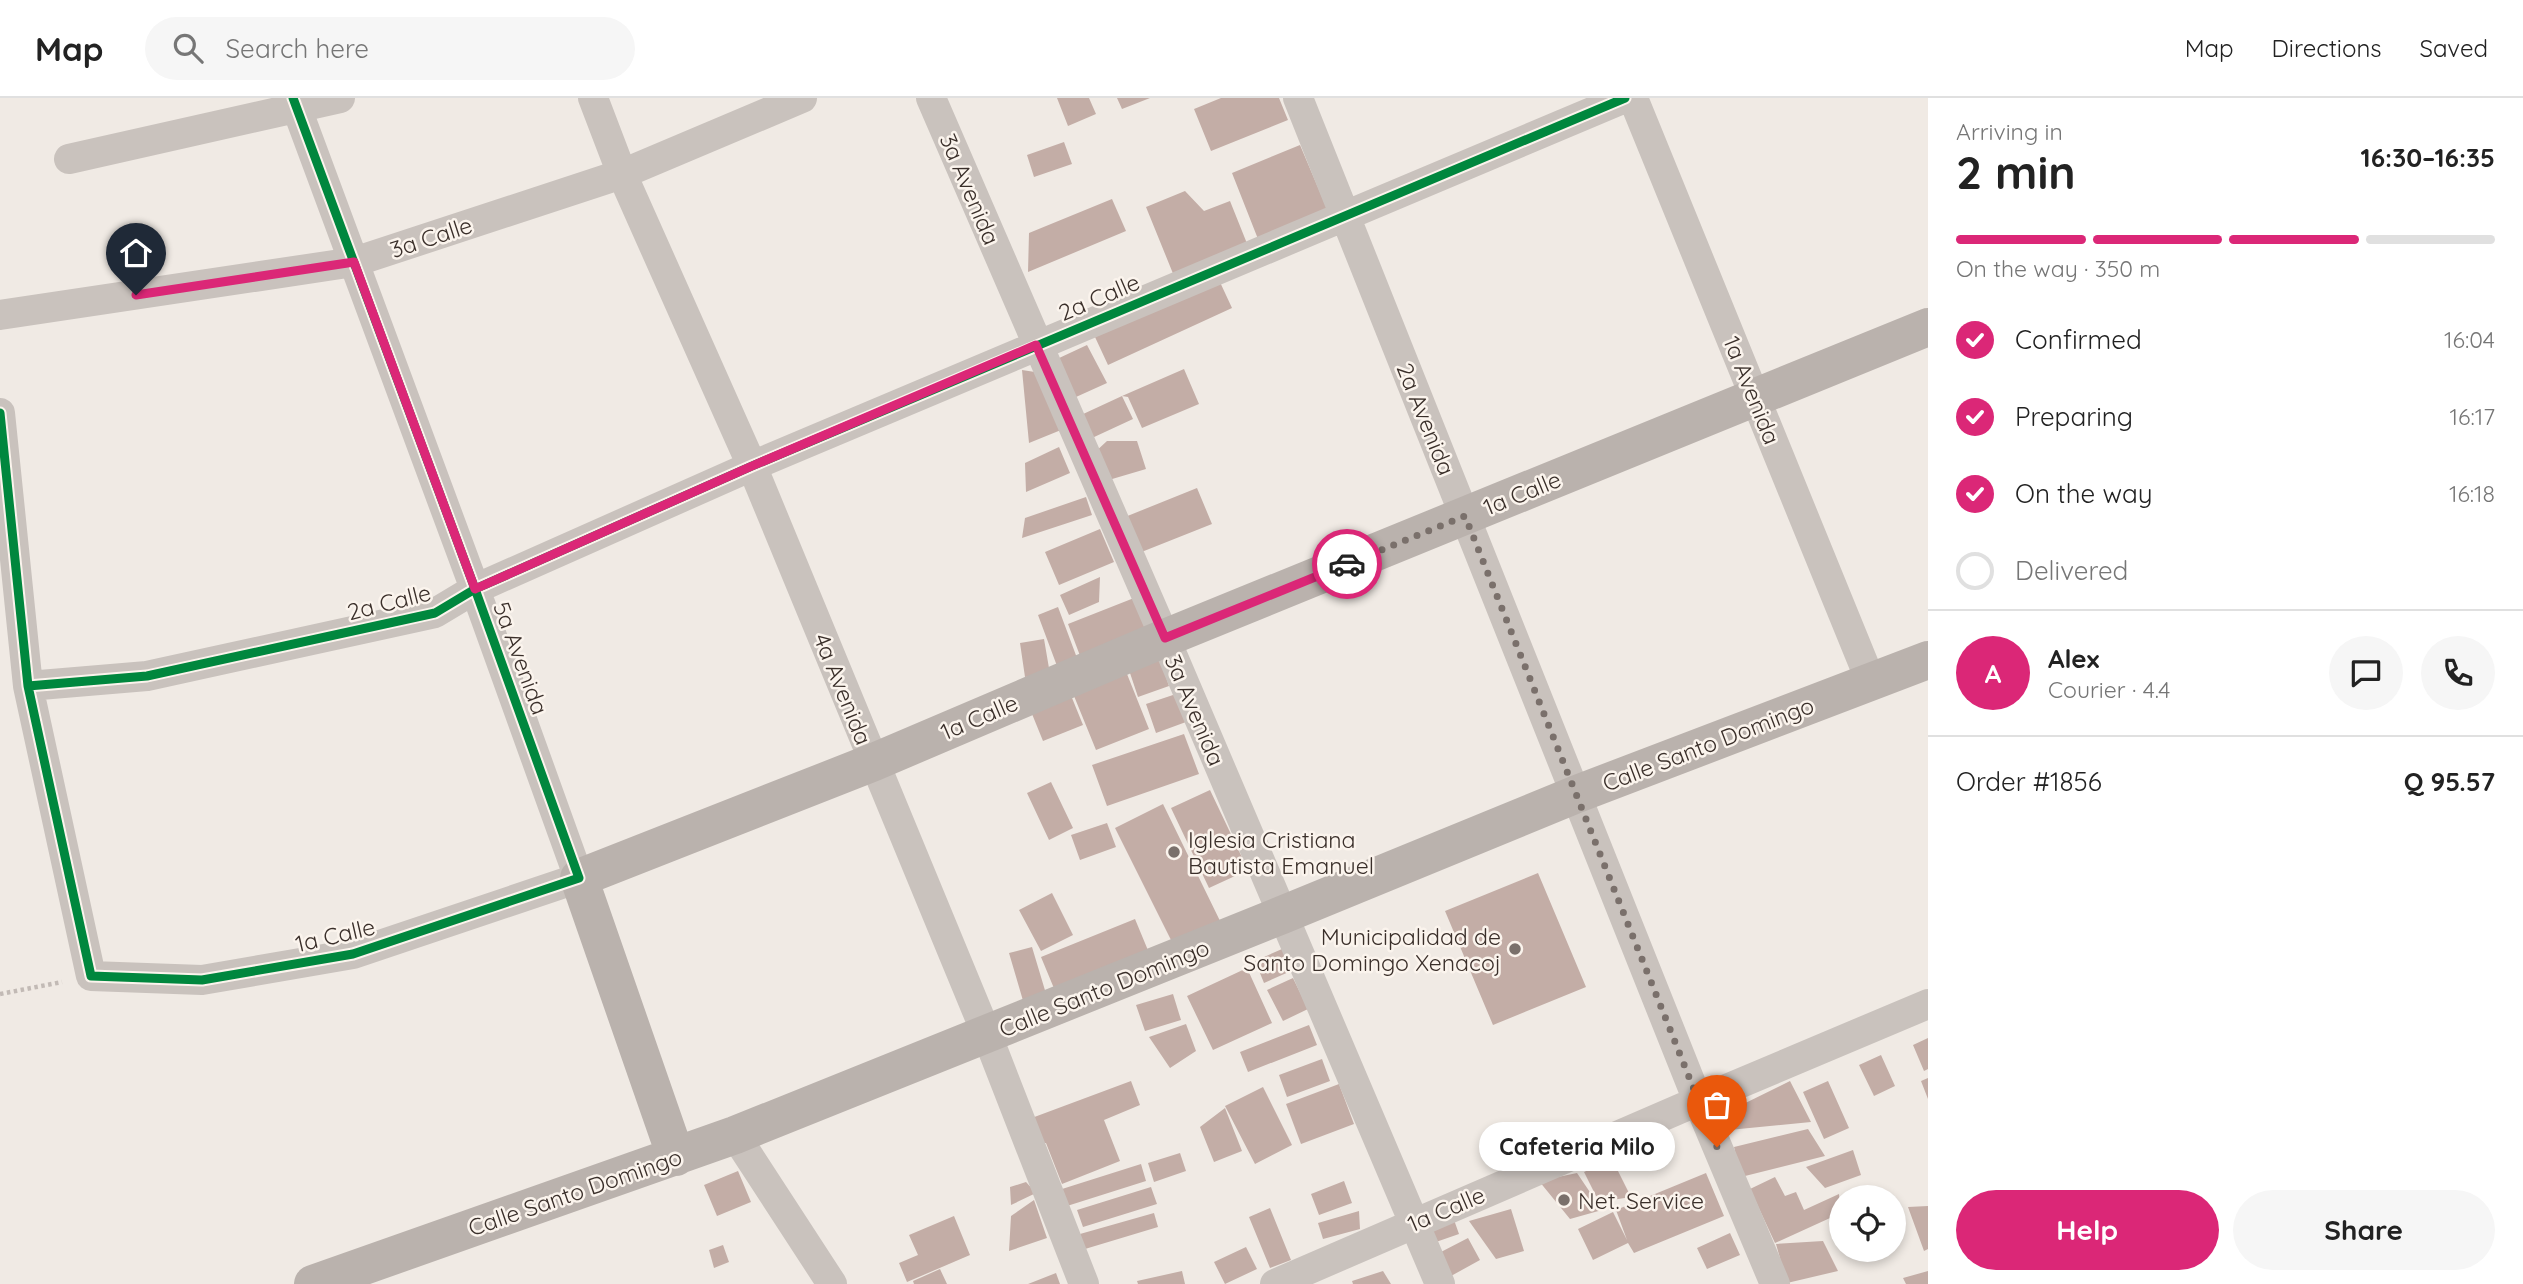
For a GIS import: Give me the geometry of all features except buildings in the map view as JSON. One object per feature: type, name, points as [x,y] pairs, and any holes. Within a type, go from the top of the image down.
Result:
[{"type":"main road","name":"1a Calle","points":[[579,878],[874,762],[1165,638],[1928,327]]},
{"type":"main road","name":"Calle Santo Domingo","points":[[313,1284],[735,1135],[1577,794],[1928,660]]},
{"type":"main road","name":"5a Avenida","points":[[579,878],[676,1157]]},
{"type":"street","points":[[69,159],[294,103],[340,98]]},
{"type":"street","name":"4a Avenida","points":[[593,98],[622,173],[752,466],[987,1035],[1084,1284]]},
{"type":"street","name":"3a Calle","points":[[0,315],[354,262],[622,173],[802,98]]},
{"type":"street","name":"3a Avenida","points":[[931,98],[1440,1284]]},
{"type":"street","name":"2a Avenida","points":[[1298,98],[1698,1101],[1775,1284]]},
{"type":"street","name":"2a Calle","points":[[28,686],[147,676],[435,613],[475,589],[752,466],[1625,98]]},
{"type":"street","name":"1a Avenida","points":[[1633,98],[1871,682]]},
{"type":"street","name":"5a Avenida","points":[[294,103],[475,589],[579,878]]},
{"type":"street","points":[[0,413],[6,534],[28,686],[90,976]]},
{"type":"street","name":"1a Calle","points":[[90,976],[202,980],[353,954],[579,878]]},
{"type":"street","name":"1a Calle","points":[[1275,1284],[1928,1004]]},
{"type":"street","points":[[735,1135],[832,1284]]},
{"type":"path","points":[[0,994],[90,976]]},
{"type":"cycle path","points":[[0,413],[28,686],[91,976],[202,980],[353,954],[579,878],[293,98]]},
{"type":"cycle path","points":[[28,686],[147,676],[435,613],[475,589],[752,466],[1625,98]]},
{"type":"way so far","points":[[1347,564],[1465,516],[1717,1147]]},
{"type":"place","name":"Iglesia Cristiana Bautista Emanuel","points":[[1174,852]]},
{"type":"place","name":"Municipalidad de Santo Domingo Xenacoj","points":[[1515,949]]},
{"type":"place","name":"Cafeteria Milo","points":[[1717,1147]]},
{"type":"place","name":"Net. Service","points":[[1564,1200]]},
{"type":"route","points":[[136,295],[354,262],[475,589],[752,466],[1036,345],[1165,638],[1347,564]]}]
